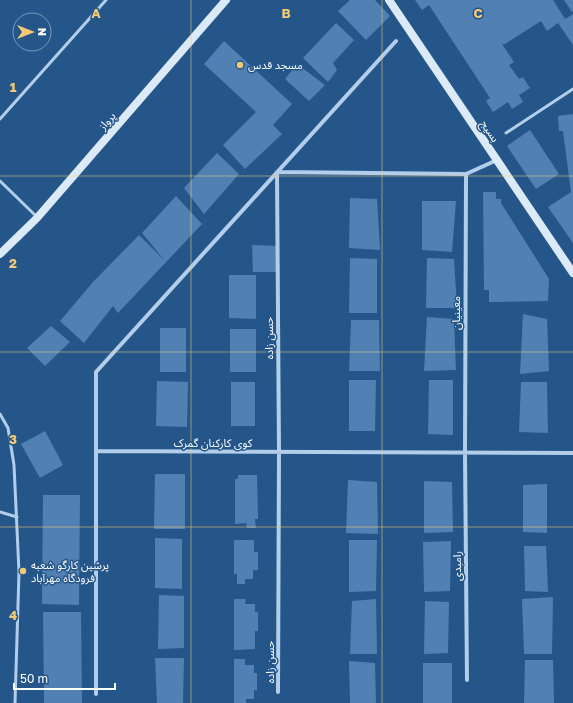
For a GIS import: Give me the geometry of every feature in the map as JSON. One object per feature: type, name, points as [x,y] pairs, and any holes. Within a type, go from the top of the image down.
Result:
[{"type":"main road","name":"پرواز","points":[[0,254],[37,218],[226,0]]},
{"type":"main road","name":"بسیج","points":[[389,0],[573,273]]},
{"type":"street","points":[[96,694],[96,372],[396,41]]},
{"type":"street","points":[[277,172],[466,174],[497,160]]},
{"type":"street","name":"حسن زاده","points":[[277,172],[279,452],[278,692]]},
{"type":"street","name":"معینیان","points":[[465,453],[466,174]]},
{"type":"street","name":"کوی کارکنان گمرک","points":[[96,451],[573,453]]},
{"type":"street","name":"رامبدی","points":[[465,453],[467,680]]},
{"type":"lane","points":[[0,119],[106,0]]},
{"type":"lane","points":[[506,133],[573,90]]},
{"type":"lane","points":[[0,181],[37,218]]},
{"type":"lane","points":[[0,414],[8,428],[14,465],[17,518],[19,572],[16,703]]},
{"type":"lane","points":[[0,512],[17,518]]},
{"type":"building","points":[[350,0],[375,0],[390,16],[366,40],[338,11]]},
{"type":"building","points":[[415,0],[553,0],[565,19],[573,14],[573,45],[558,23],[547,31],[541,21],[505,44],[502,44],[514,62],[509,65],[519,79],[523,77],[530,88],[519,95],[523,102],[512,109],[508,102],[493,112],[486,101],[490,98],[429,5],[422,10]]},
{"type":"building","points":[[564,0],[573,0],[572,12]]},
{"type":"building","points":[[336,23],[354,40],[333,63],[337,70],[328,82],[303,58]]},
{"type":"building","points":[[224,41],[292,104],[273,125],[282,134],[245,169],[223,145],[256,112],[204,64]]},
{"type":"building","points":[[297,64],[325,85],[309,101],[285,79]]},
{"type":"building","points":[[573,114],[573,243],[548,207],[571,192],[563,131],[559,131],[558,116]]},
{"type":"building","points":[[530,130],[559,174],[536,189],[507,146]]},
{"type":"building","points":[[217,153],[239,174],[204,214],[184,188]]},
{"type":"building","points":[[483,192],[496,192],[496,199],[501,199],[501,203],[549,279],[548,301],[489,302],[489,290],[484,290]]},
{"type":"building","points":[[176,196],[202,224],[118,313],[113,306],[84,343],[60,321],[93,282],[139,235],[165,261],[142,233]]},
{"type":"building","points":[[350,198],[377,199],[380,250],[349,248]]},
{"type":"building","points":[[422,201],[456,201],[452,252],[422,250]]},
{"type":"building","points":[[252,245],[278,246],[278,272],[253,272]]},
{"type":"building","points":[[350,258],[377,259],[377,313],[349,313]]},
{"type":"building","points":[[427,258],[454,259],[457,308],[426,308]]},
{"type":"building","points":[[229,275],[256,275],[256,319],[229,318]]},
{"type":"building","points":[[523,314],[547,319],[549,371],[520,374]]},
{"type":"building","points":[[427,317],[454,319],[456,370],[424,371]]},
{"type":"building","points":[[351,320],[379,320],[380,371],[349,371]]},
{"type":"building","points":[[51,326],[70,342],[45,366],[27,348]]},
{"type":"building","points":[[160,328],[186,328],[186,372],[160,372]]},
{"type":"building","points":[[230,329],[256,329],[256,372],[230,372]]},
{"type":"building","points":[[349,380],[376,380],[375,431],[349,431]]},
{"type":"building","points":[[429,380],[453,380],[453,435],[428,434]]},
{"type":"building","points":[[157,381],[188,382],[187,427],[156,426]]},
{"type":"building","points":[[231,382],[255,382],[255,426],[231,426]]},
{"type":"building","points":[[521,382],[547,382],[548,433],[519,432]]},
{"type":"building","points":[[45,431],[63,465],[40,478],[21,444]]},
{"type":"building","points":[[155,474],[185,474],[185,529],[154,529]]},
{"type":"building","points":[[238,475],[257,475],[258,519],[255,519],[256,528],[247,528],[246,523],[235,524],[235,479],[238,479]]},
{"type":"building","points":[[348,480],[377,482],[378,534],[346,533]]},
{"type":"building","points":[[424,481],[452,482],[453,532],[424,533]]},
{"type":"building","points":[[547,484],[547,533],[523,532],[523,485]]},
{"type":"building","points":[[43,495],[80,495],[79,605],[42,604]]},
{"type":"building","points":[[155,538],[182,539],[182,589],[155,588]]},
{"type":"building","points":[[234,540],[254,540],[254,552],[258,552],[258,570],[253,570],[253,579],[245,579],[245,584],[237,584],[237,574],[234,574]]},
{"type":"building","points":[[349,540],[377,540],[376,591],[349,592]]},
{"type":"building","points":[[451,541],[450,591],[424,592],[423,542]]},
{"type":"building","points":[[524,546],[546,546],[548,592],[525,591]]},
{"type":"building","points":[[159,595],[184,596],[184,648],[158,649]]},
{"type":"building","points":[[553,597],[552,654],[524,654],[522,599]]},
{"type":"building","points":[[234,599],[246,599],[245,604],[255,604],[255,612],[258,612],[258,631],[255,631],[255,649],[234,650]]},
{"type":"building","points":[[376,599],[377,654],[350,654],[352,601]]},
{"type":"building","points":[[425,601],[449,602],[448,653],[424,654]]},
{"type":"building","points":[[43,612],[81,612],[82,703],[44,703]]},
{"type":"building","points":[[155,658],[184,658],[183,703],[157,703]]},
{"type":"building","points":[[234,659],[245,659],[245,665],[254,665],[254,673],[257,673],[257,690],[254,690],[254,699],[246,699],[246,703],[234,703]]},
{"type":"building","points":[[525,660],[553,660],[554,703],[524,703]]},
{"type":"building","points":[[349,661],[375,663],[376,703],[350,703]]},
{"type":"building","points":[[423,663],[452,663],[452,703],[423,703]]},
{"type":"place","name":"مسجد قدس","points":[[240,65]]},
{"type":"place","name":"پرشین کارگو شعبه فرودگاه مهرآباد","points":[[23,571]]}]
